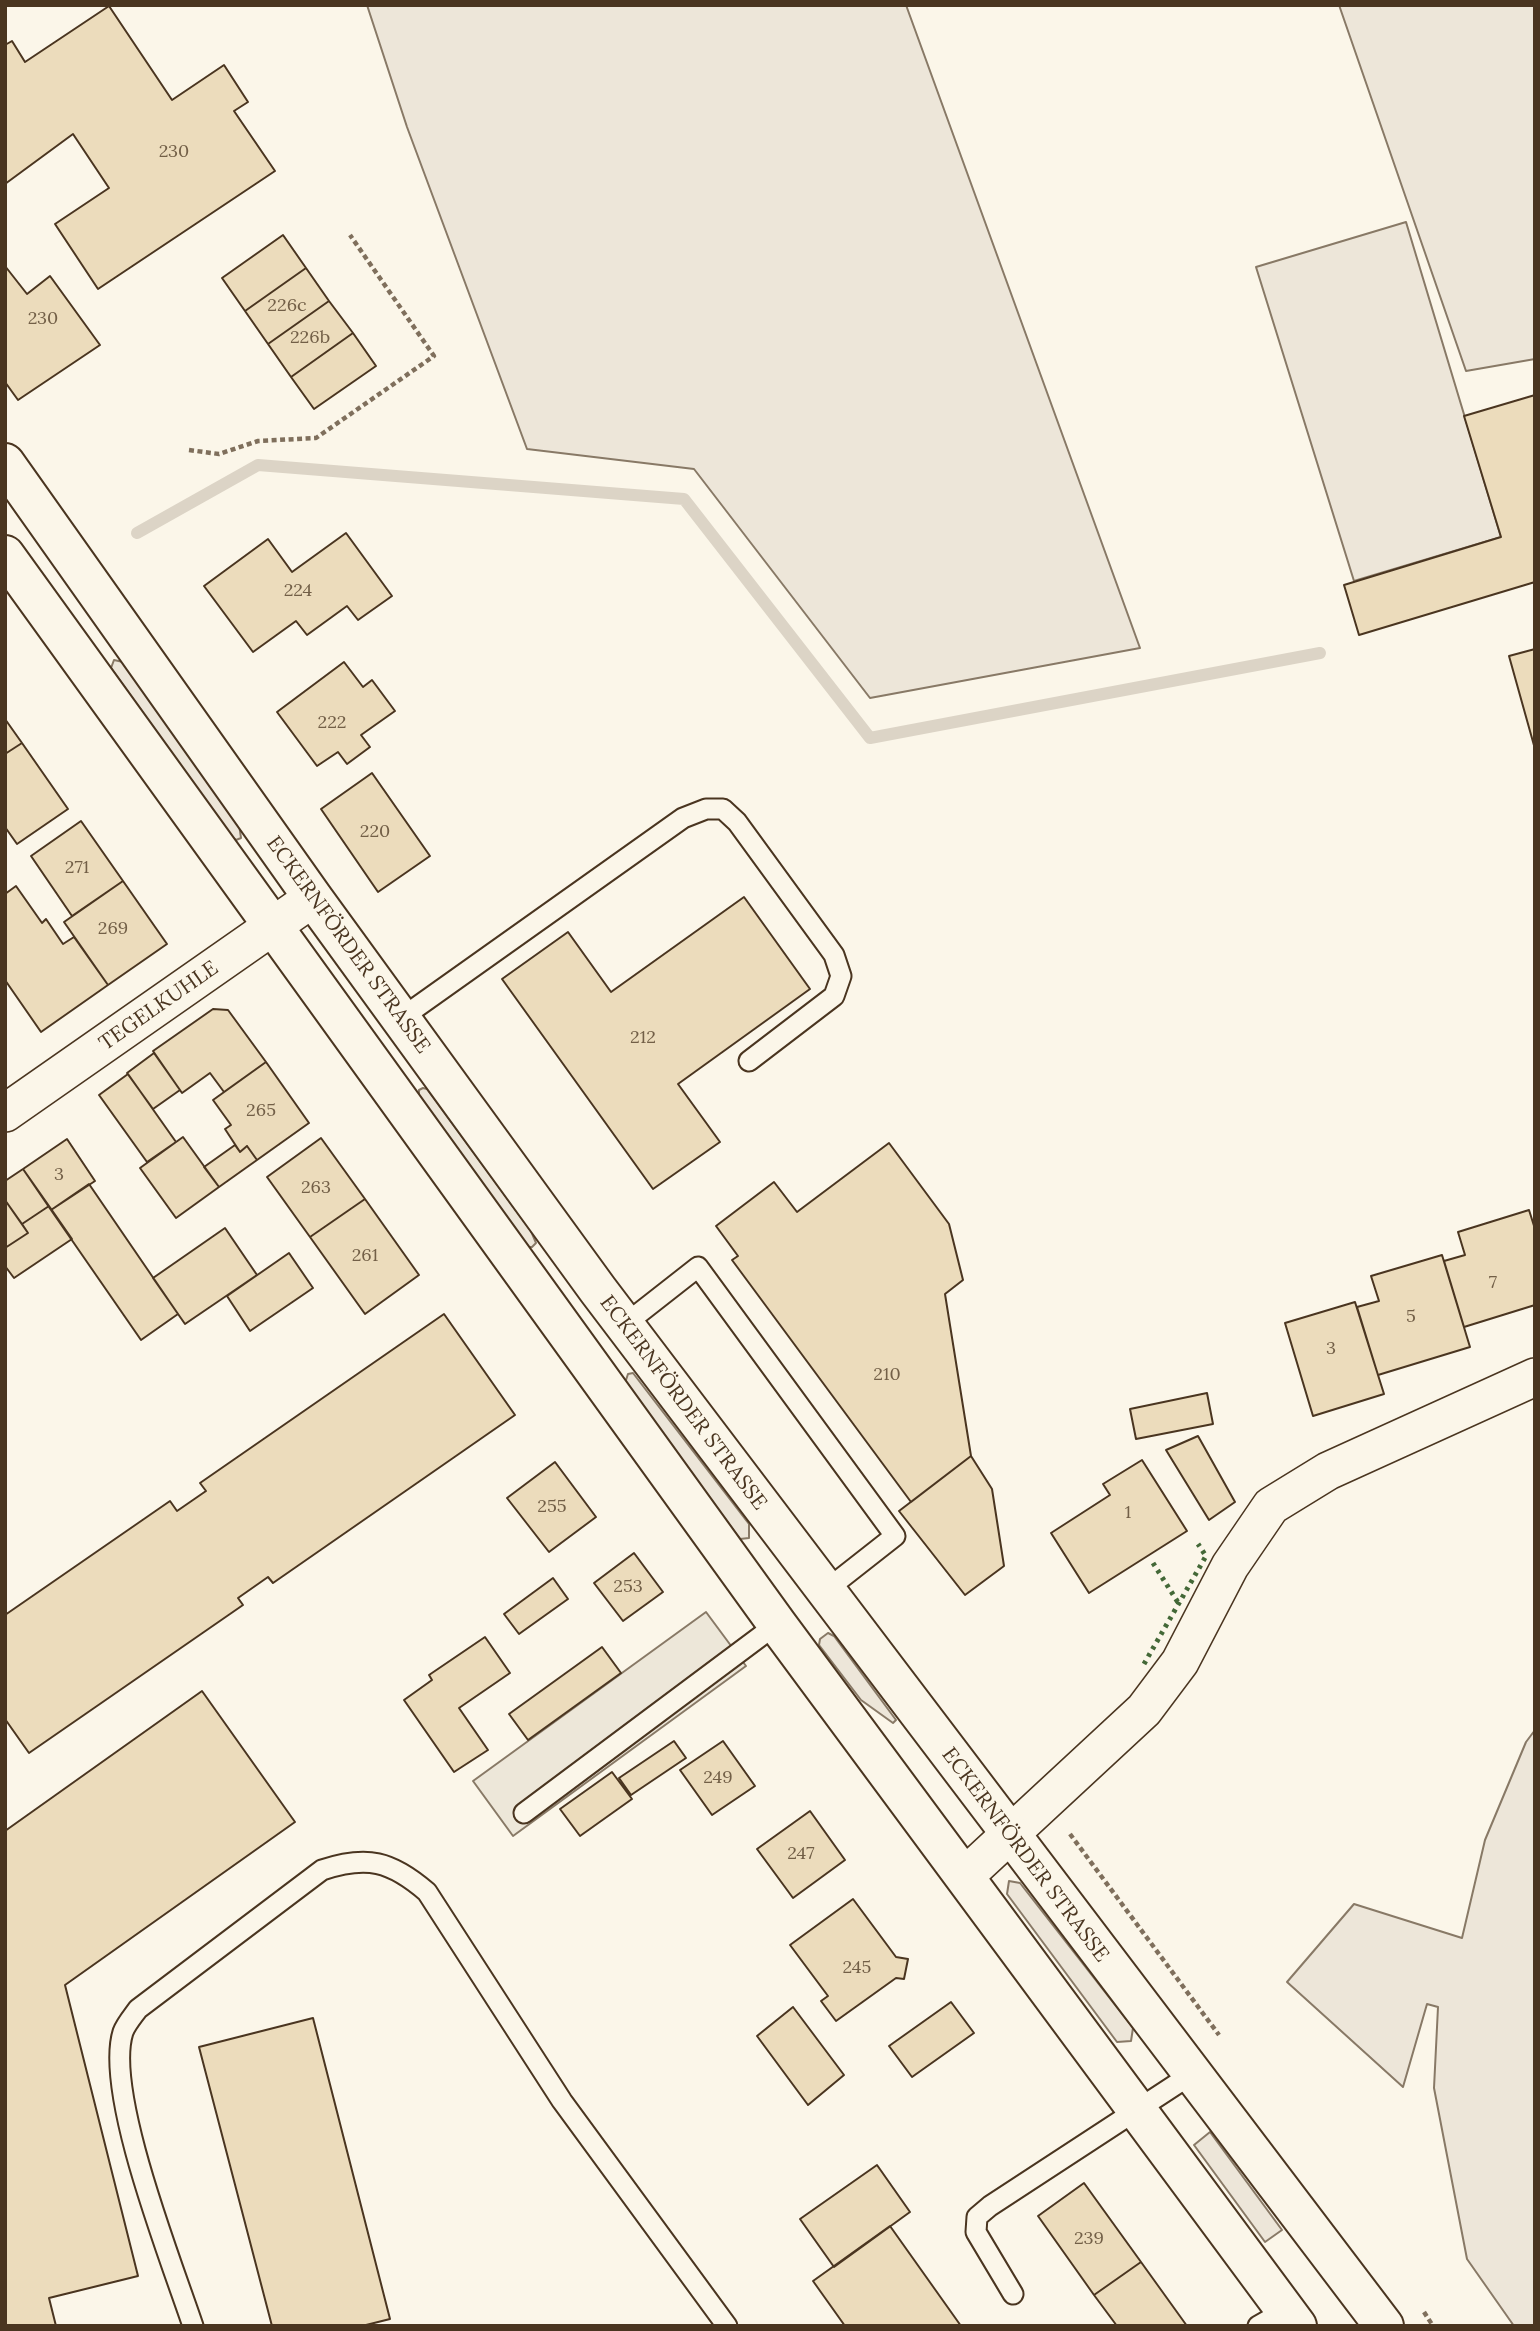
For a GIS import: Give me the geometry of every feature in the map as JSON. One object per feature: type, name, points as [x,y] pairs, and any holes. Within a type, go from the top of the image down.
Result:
[{"type":"main road","name":"ECKERNFÖRDER STRASSE","points":[[5,463],[313,898],[624,1325],[1384,2326]]},
{"type":"main road","points":[[5,555],[777,1624],[1136,2109],[1275,2316]]},
{"type":"street","name":"TEGELKUHLE","points":[[5,1113],[313,898]]},
{"type":"street","points":[[965,1876],[1144,1710],[1190,1646],[1230,1566],[1271,1506],[1328,1471],[1535,1377]]},
{"type":"lane","points":[[400,1018],[683,818],[706,809],[723,809],[737,822],[834,956],[841,976],[834,996],[748,1062]]},
{"type":"lane","points":[[624,1325],[698,1267],[895,1536],[825,1591]]},
{"type":"lane","points":[[524,1813],[777,1624]]},
{"type":"lane","points":[[193,2326],[136,2157],[119,2062],[123,2031],[138,2010],[155,1996],[322,1870],[345,1863],[379,1863],[402,1871],[427,1892],[562,2101],[727,2326]]},
{"type":"lane","points":[[1013,2294],[976,2232],[977,2217],[1192,2074]]},
{"type":"path","points":[[189,450],[219,454],[258,441],[316,438],[433,356],[350,236]]},
{"type":"shaded area","points":[[367,5],[906,5],[1140,648],[870,698],[694,469],[527,449],[407,127]]},
{"type":"shaded area","points":[[1339,5],[1535,5],[1535,359],[1466,371]]},
{"type":"shaded area","points":[[1406,222],[1501,537],[1354,581],[1256,267]]},
{"type":"shaded area","points":[[114,660],[123,662],[239,824],[241,838],[236,840],[231,836],[111,668]]},
{"type":"shaded area","points":[[427,1089],[531,1231],[536,1243],[532,1247],[525,1247],[419,1097],[419,1090]]},
{"type":"shaded area","points":[[633,1373],[749,1524],[749,1538],[740,1539],[625,1383],[628,1374]]},
{"type":"shaded area","points":[[706,1612],[746,1666],[513,1836],[473,1781]]},
{"type":"shaded area","points":[[828,1633],[834,1636],[896,1720],[893,1723],[861,1700],[819,1645],[820,1639]]},
{"type":"shaded area","points":[[1535,1730],[1535,2326],[1514,2326],[1467,2259],[1434,2088],[1438,2007],[1427,2004],[1403,2087],[1287,1982],[1354,1904],[1462,1938],[1485,1840],[1526,1742]]},
{"type":"shaded area","points":[[1009,1881],[1020,1883],[1133,2028],[1131,2041],[1117,2042],[1007,1894]]},
{"type":"shaded area","points":[[1210,2132],[1282,2230],[1265,2242],[1194,2145]]},
{"type":"building","points":[[109,6],[172,100],[224,65],[248,102],[234,111],[275,171],[98,289],[55,224],[109,188],[73,134],[5,184],[5,45],[12,41],[25,62]]},
{"type":"building","points":[[283,235],[306,268],[245,311],[222,278]]},
{"type":"building","points":[[5,266],[27,294],[50,276],[100,345],[18,400],[5,382]]},
{"type":"building","points":[[306,268],[329,301],[268,344],[245,311]]},
{"type":"building","points":[[329,301],[353,333],[291,377],[268,344]]},
{"type":"building","points":[[353,333],[376,366],[314,409],[291,377]]},
{"type":"building","points":[[1535,395],[1535,582],[1359,635],[1344,585],[1501,537],[1464,416]]},
{"type":"building","points":[[346,533],[392,596],[358,620],[347,606],[307,635],[296,621],[253,652],[204,586],[268,539],[292,572]]},
{"type":"building","points":[[1535,649],[1535,749],[1509,656]]},
{"type":"building","points":[[344,662],[363,687],[372,680],[395,711],[361,735],[370,747],[347,764],[338,752],[317,766],[277,712]]},
{"type":"building","points":[[5,719],[22,743],[5,754]]},
{"type":"building","points":[[22,743],[68,809],[17,844],[5,827],[5,754]]},
{"type":"building","points":[[372,773],[430,856],[378,892],[321,809]]},
{"type":"building","points":[[81,821],[123,881],[72,916],[31,856]]},
{"type":"building","points":[[123,881],[167,944],[108,985],[64,922]]},
{"type":"building","points":[[16,886],[42,923],[46,919],[63,944],[74,937],[108,985],[41,1032],[5,980],[5,894]]},
{"type":"building","points":[[744,897],[810,989],[678,1084],[720,1142],[653,1189],[502,979],[568,932],[611,992]]},
{"type":"building","points":[[213,1009],[228,1010],[266,1062],[224,1092],[210,1073],[182,1093],[153,1051]]},
{"type":"building","points":[[154,1053],[180,1090],[153,1109],[127,1073]]},
{"type":"building","points":[[266,1062],[309,1123],[257,1160],[247,1146],[240,1152],[225,1129],[231,1125],[213,1100]]},
{"type":"building","points":[[128,1074],[176,1142],[147,1162],[99,1095]]},
{"type":"building","points":[[183,1137],[219,1187],[176,1218],[140,1168]]},
{"type":"building","points":[[321,1138],[365,1199],[310,1237],[267,1177]]},
{"type":"building","points":[[67,1139],[95,1181],[51,1210],[23,1169]]},
{"type":"building","points":[[889,1143],[949,1224],[963,1280],[945,1294],[971,1456],[911,1502],[732,1260],[738,1256],[716,1226],[774,1182],[797,1212]]},
{"type":"building","points":[[235,1145],[240,1152],[247,1146],[257,1160],[219,1187],[204,1167]]},
{"type":"building","points":[[23,1169],[49,1206],[22,1224],[5,1200],[5,1181]]},
{"type":"building","points":[[89,1184],[178,1314],[141,1340],[51,1210]]},
{"type":"building","points":[[365,1199],[419,1275],[365,1314],[310,1237]]},
{"type":"building","points":[[5,1200],[28,1233],[5,1248]]},
{"type":"building","points":[[49,1206],[72,1239],[14,1278],[5,1266],[5,1248],[28,1233],[22,1224]]},
{"type":"building","points":[[1529,1210],[1535,1229],[1535,1305],[1464,1327],[1444,1261],[1465,1255],[1458,1232]]},
{"type":"building","points":[[225,1228],[257,1275],[185,1324],[153,1278]]},
{"type":"building","points":[[289,1253],[313,1288],[250,1331],[227,1296]]},
{"type":"building","points":[[1442,1255],[1470,1347],[1378,1375],[1357,1307],[1379,1301],[1371,1276]]},
{"type":"building","points":[[1355,1302],[1384,1394],[1313,1416],[1285,1323]]},
{"type":"building","points":[[444,1314],[515,1415],[273,1583],[268,1577],[238,1598],[243,1605],[29,1753],[5,1719],[5,1615],[170,1501],[177,1511],[206,1491],[200,1483]]},
{"type":"building","points":[[1207,1393],[1213,1424],[1136,1439],[1130,1409]]},
{"type":"building","points":[[1198,1436],[1235,1502],[1209,1520],[1166,1450]]},
{"type":"building","points":[[971,1456],[992,1489],[1004,1566],[965,1595],[899,1511]]},
{"type":"building","points":[[1142,1460],[1187,1531],[1089,1593],[1051,1533],[1110,1495],[1103,1484]]},
{"type":"building","points":[[555,1462],[596,1517],[549,1552],[507,1498]]},
{"type":"building","points":[[634,1553],[663,1592],[623,1621],[594,1583]]},
{"type":"building","points":[[553,1578],[568,1599],[519,1634],[504,1614]]},
{"type":"building","points":[[485,1637],[510,1673],[459,1708],[488,1750],[454,1772],[404,1700],[432,1680],[429,1675]]},
{"type":"building","points":[[602,1647],[621,1673],[528,1740],[509,1714]]},
{"type":"building","points":[[202,1691],[295,1822],[65,1985],[138,2276],[49,2298],[56,2326],[5,2326],[5,1831]]},
{"type":"building","points":[[674,1741],[686,1758],[631,1795],[619,1778]]},
{"type":"building","points":[[723,1741],[755,1786],[712,1815],[680,1770]]},
{"type":"building","points":[[612,1772],[632,1799],[580,1836],[560,1809]]},
{"type":"building","points":[[810,1811],[845,1860],[793,1898],[757,1849]]},
{"type":"building","points":[[853,1899],[896,1957],[908,1959],[904,1979],[896,1978],[836,2021],[821,2001],[828,1996],[790,1945]]},
{"type":"building","points":[[951,2002],[974,2033],[912,2077],[889,2046]]},
{"type":"building","points":[[793,2007],[844,2075],[808,2105],[757,2036]]},
{"type":"building","points":[[313,2018],[390,2319],[362,2326],[272,2326],[199,2047]]},
{"type":"building","points":[[877,2165],[910,2212],[834,2267],[800,2219]]},
{"type":"building","points":[[1084,2183],[1141,2262],[1094,2295],[1038,2216]]},
{"type":"building","points":[[890,2226],[961,2326],[845,2326],[813,2281]]},
{"type":"building","points":[[1141,2262],[1187,2326],[1117,2326],[1094,2295]]},
{"type":"waterway","points":[[137,533],[258,465],[684,499],[870,738],[1320,653]]},
{"type":"hedge","points":[[1144,1664],[1206,1556],[1198,1544]]},
{"type":"hedge","points":[[1153,1563],[1179,1604]]}]
